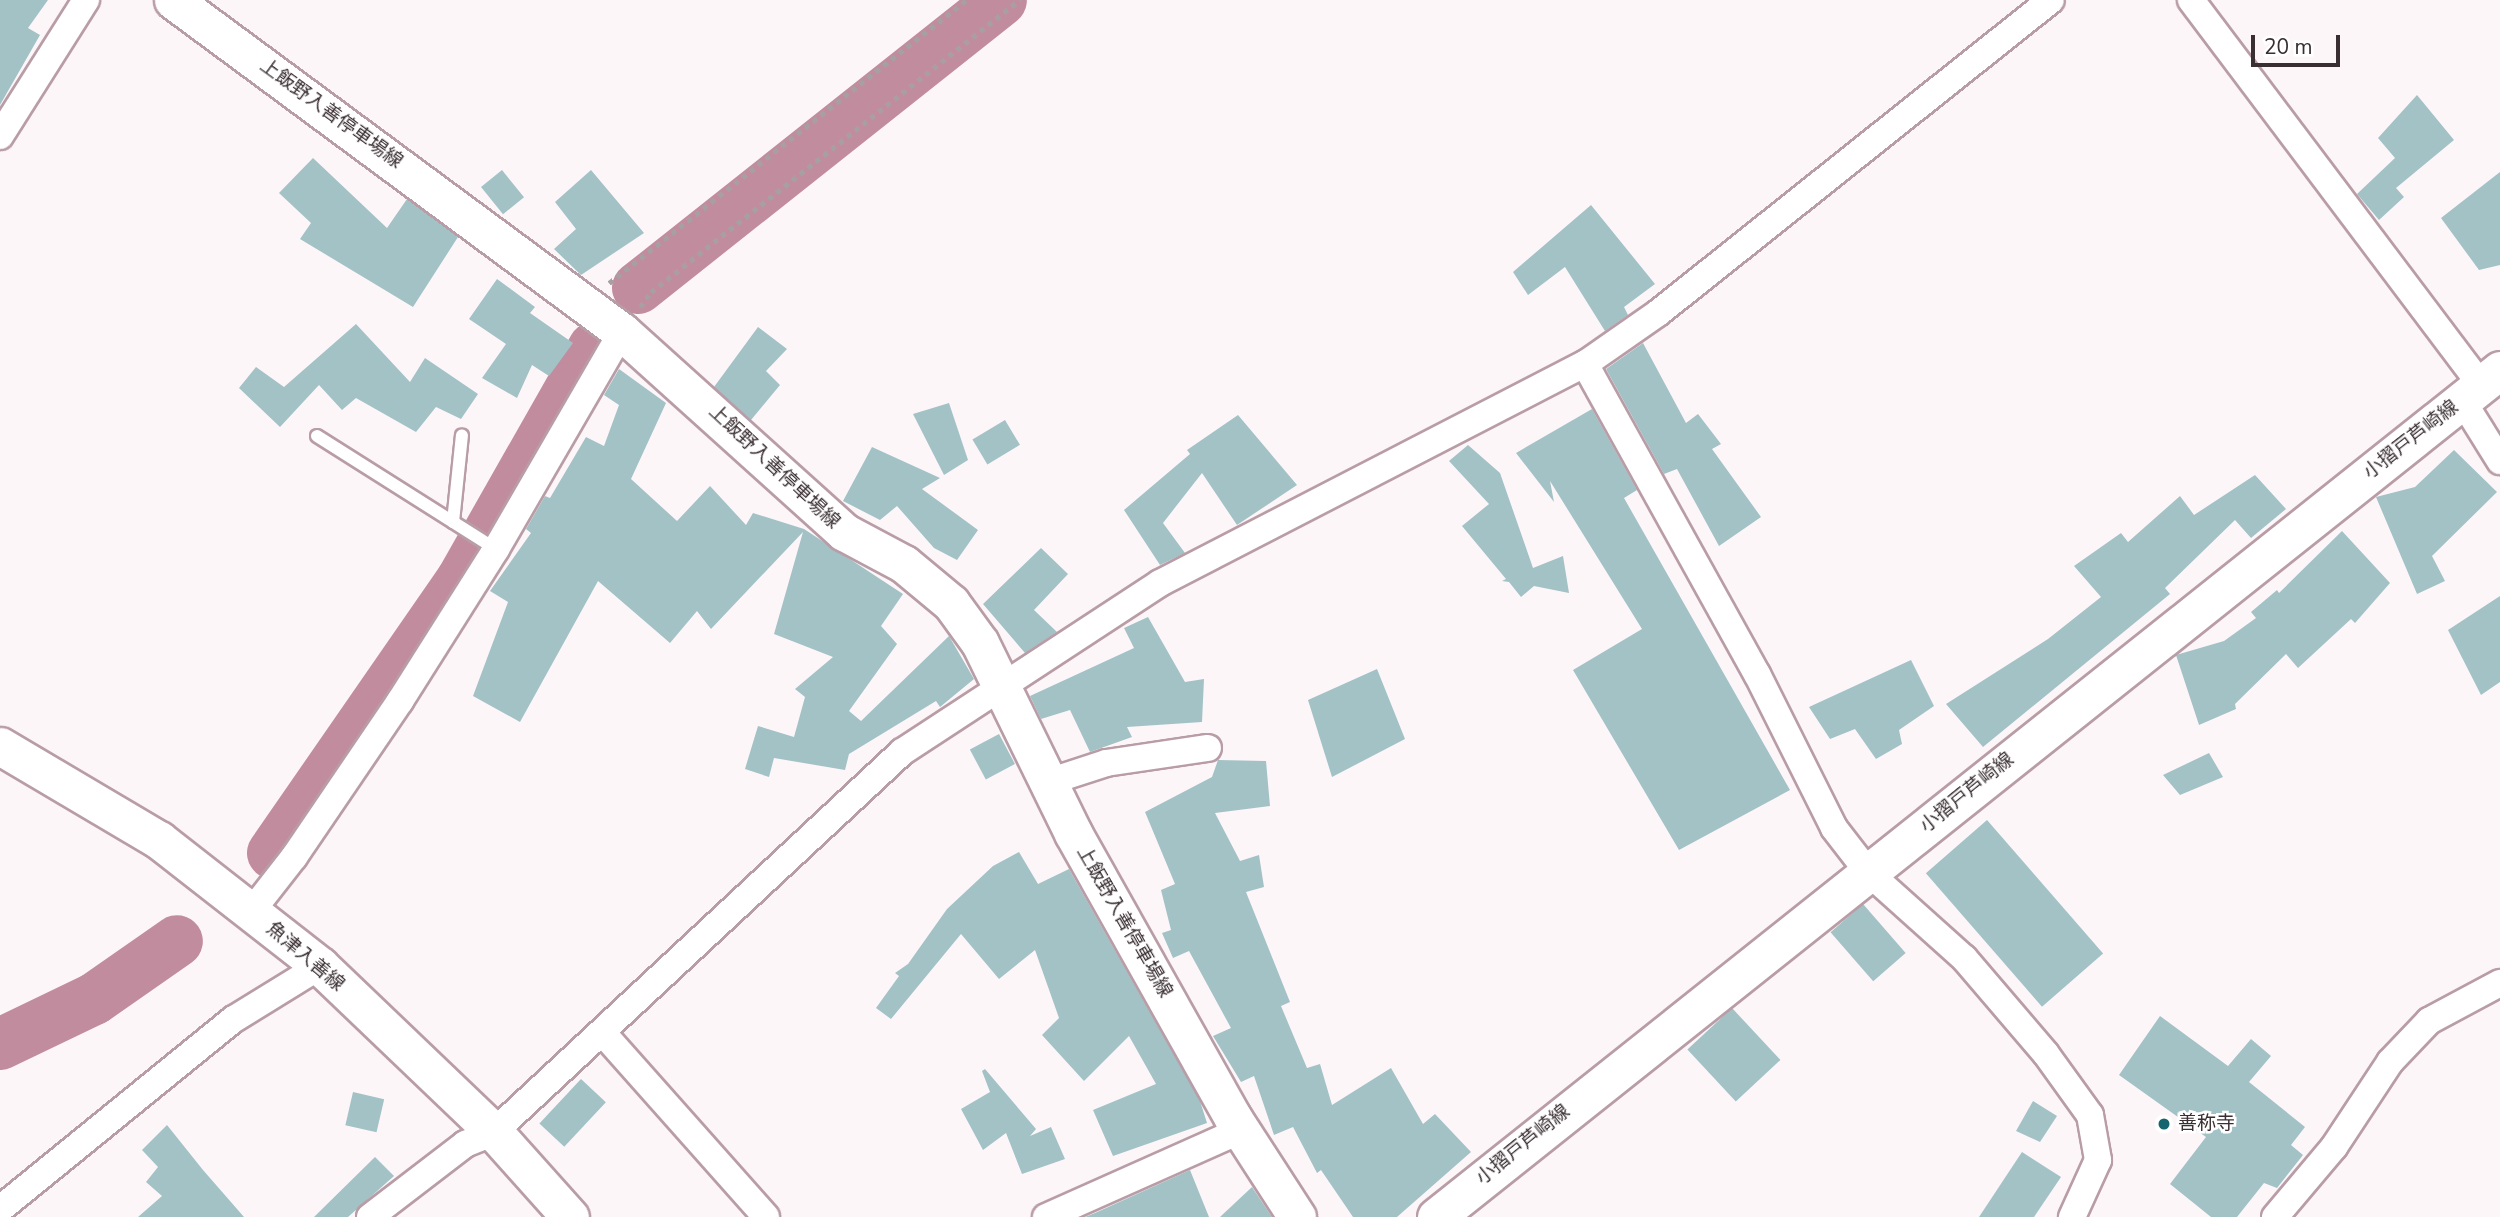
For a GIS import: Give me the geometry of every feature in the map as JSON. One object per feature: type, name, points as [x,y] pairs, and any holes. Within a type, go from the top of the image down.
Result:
[{"type":"main road","name":"上飯野入善停車場線","points":[[173,0],[622,332],[844,531],[904,564],[951,603],[980,643],[1048,782],[1241,1130],[1297,1217]]},
{"type":"main road","name":"小摺戸芦崎線","points":[[1436,1217],[2481,385]]},
{"type":"main road","name":"魚津入善線","points":[[0,746],[159,840],[320,966],[494,1132],[570,1217]]},
{"type":"street","points":[[0,136],[86,0]]},
{"type":"street","points":[[370,1217],[465,1144],[494,1132],[902,752],[1000,685],[1160,583],[1585,364],[1658,313],[2051,0]]},
{"type":"street","points":[[2191,0],[2481,385],[2500,461]]},
{"type":"street","points":[[251,912],[294,857],[393,713],[496,549],[622,332]]},
{"type":"street","points":[[1585,364],[1757,674],[1834,828],[1868,872],[1964,958],[2046,1054],[2090,1115],[2098,1160],[2072,1217]]},
{"type":"street","points":[[1048,782],[1106,763],[1208,748]]},
{"type":"street","points":[[0,1209],[234,1019],[320,966]]},
{"type":"street","points":[[2275,1217],[2334,1147],[2390,1062],[2429,1021],[2500,983]]},
{"type":"street","points":[[601,1032],[766,1217]]},
{"type":"street","points":[[1046,1217],[1241,1130]]},
{"type":"lane","points":[[453,523],[462,435]]},
{"type":"lane","points":[[317,436],[496,549]]},
{"type":"path","points":[[583,303],[966,0]]},
{"type":"path","points":[[622,332],[651,292],[1020,0]]},
{"type":"building","points":[[0,0],[48,0],[28,28],[40,35],[0,105]]},
{"type":"building","points":[[2417,95],[2454,140],[2396,188],[2404,197],[2379,220],[2357,194],[2395,158],[2378,138]]},
{"type":"building","points":[[313,158],[387,228],[407,199],[458,237],[413,307],[300,239],[311,223],[279,193]]},
{"type":"building","points":[[502,170],[524,197],[503,214],[481,187]]},
{"type":"building","points":[[591,170],[644,233],[581,275],[554,249],[576,229],[555,202]]},
{"type":"building","points":[[2500,172],[2500,265],[2479,270],[2441,218]]},
{"type":"building","points":[[1591,205],[1655,284],[1624,307],[1628,315],[1605,331],[1565,267],[1528,295],[1513,272]]},
{"type":"building","points":[[497,279],[535,307],[530,313],[573,343],[549,376],[532,365],[517,398],[482,378],[506,344],[469,319]]},
{"type":"building","points":[[356,324],[410,382],[425,358],[478,394],[461,419],[436,407],[416,432],[356,398],[342,410],[319,385],[280,427],[239,388],[256,367],[284,387]]},
{"type":"building","points":[[758,327],[787,349],[766,371],[780,385],[751,420],[714,387]]},
{"type":"building","points":[[1643,343],[1686,423],[1698,414],[1721,444],[1712,449],[1761,517],[1719,546],[1677,469],[1664,474],[1606,369]]},
{"type":"building","points":[[619,369],[666,403],[631,479],[677,521],[710,486],[746,525],[753,513],[804,529],[903,594],[881,626],[897,644],[849,711],[861,721],[949,636],[974,679],[940,707],[936,701],[849,754],[845,770],[774,758],[769,777],[745,769],[758,726],[794,737],[805,697],[795,689],[833,657],[774,634],[803,532],[711,629],[697,611],[670,643],[598,581],[520,722],[473,696],[508,602],[490,591],[531,533],[526,529],[545,496],[550,498],[586,437],[604,446],[619,405],[604,395]]},
{"type":"building","points":[[949,403],[968,460],[944,475],[913,414]]},
{"type":"building","points":[[1592,409],[1637,490],[1624,498],[1790,790],[1679,850],[1573,670],[1642,629],[1550,481],[1554,502],[1516,453]]},
{"type":"building","points":[[1238,415],[1297,485],[1237,525],[1202,473],[1163,523],[1185,553],[1160,565],[1124,510],[1190,454],[1187,450]]},
{"type":"building","points":[[1005,420],[1020,445],[987,464],[972,440]]},
{"type":"building","points":[[1468,445],[1500,473],[1533,568],[1563,556],[1569,593],[1534,586],[1521,597],[1509,582],[1502,581],[1506,579],[1462,526],[1489,504],[1449,461]]},
{"type":"building","points":[[872,447],[940,478],[922,489],[978,530],[957,560],[934,548],[897,506],[880,520],[843,501]]},
{"type":"building","points":[[2454,450],[2497,492],[2432,556],[2445,581],[2417,594],[2376,497],[2415,487]]},
{"type":"building","points":[[2255,475],[2286,509],[2251,538],[2235,520],[2165,588],[2170,594],[1983,747],[1946,704],[2048,639],[2101,597],[2074,566],[2121,533],[2128,542],[2180,496],[2194,515]]},
{"type":"building","points":[[2342,531],[2390,583],[2355,623],[2351,619],[2298,668],[2286,654],[2235,704],[2236,709],[2199,725],[2176,655],[2224,641],[2256,618],[2251,612],[2277,590],[2279,593]]},
{"type":"building","points":[[1041,548],[1068,574],[1034,610],[1057,632],[1025,653],[983,604]]},
{"type":"building","points":[[2500,596],[2500,682],[2481,695],[2448,630]]},
{"type":"building","points":[[1148,617],[1185,682],[1204,679],[1202,722],[1127,727],[1132,737],[1090,752],[1070,710],[1041,719],[1030,696],[1134,648],[1124,628]]},
{"type":"building","points":[[1911,660],[1934,706],[1899,730],[1902,744],[1876,759],[1855,729],[1830,739],[1809,707]]},
{"type":"building","points":[[1377,669],[1405,739],[1332,777],[1308,700]]},
{"type":"building","points":[[999,734],[1015,764],[986,780],[970,749]]},
{"type":"building","points":[[2209,753],[2223,777],[2180,795],[2163,775]]},
{"type":"building","points":[[1218,760],[1266,761],[1270,806],[1215,813],[1240,861],[1259,855],[1264,887],[1246,892],[1290,1002],[1281,1006],[1307,1068],[1320,1064],[1332,1105],[1391,1068],[1423,1124],[1435,1114],[1471,1152],[1397,1217],[1353,1217],[1321,1170],[1317,1173],[1293,1127],[1274,1135],[1254,1076],[1241,1082],[1213,1036],[1231,1028],[1189,951],[1173,958],[1162,933],[1171,930],[1161,890],[1175,884],[1145,812],[1212,777]]},
{"type":"building","points":[[1987,820],[2103,954],[2042,1007],[1926,873]]},
{"type":"building","points":[[1019,852],[1038,884],[1069,869],[1200,1101],[1207,1123],[1113,1156],[1093,1110],[1156,1084],[1129,1036],[1084,1081],[1042,1035],[1059,1018],[1035,950],[999,979],[961,934],[891,1019],[876,1008],[899,976],[895,973],[908,964],[947,909],[993,866]]},
{"type":"building","points":[[1863,904],[1906,953],[1873,981],[1831,932]]},
{"type":"building","points":[[1732,1008],[1780,1060],[1736,1102],[1687,1050]]},
{"type":"building","points":[[2160,1016],[2228,1066],[2251,1039],[2271,1056],[2249,1082],[2305,1127],[2291,1145],[2303,1155],[2277,1188],[2264,1183],[2237,1217],[2211,1217],[2170,1184],[2206,1137],[2119,1075]]},
{"type":"building","points":[[985,1069],[1036,1129],[1030,1136],[1051,1127],[1065,1159],[1022,1174],[1006,1133],[983,1150],[961,1109],[990,1092],[982,1071]]},
{"type":"building","points":[[581,1079],[606,1102],[564,1147],[539,1124]]},
{"type":"building","points":[[353,1092],[384,1099],[377,1132],[345,1125]]},
{"type":"building","points":[[2033,1101],[2057,1116],[2040,1142],[2016,1131]]},
{"type":"building","points":[[167,1125],[244,1217],[138,1217],[162,1196],[146,1182],[158,1167],[142,1150]]},
{"type":"building","points":[[2022,1152],[2061,1177],[2034,1217],[1979,1217]]},
{"type":"building","points":[[375,1157],[394,1176],[348,1217],[314,1217]]},
{"type":"building","points":[[1190,1170],[1209,1217],[1085,1217],[1095,1213]]},
{"type":"building","points":[[1252,1187],[1272,1217],[1220,1217]]},
{"type":"waterway","points":[[638,288],[1001,0]]},
{"type":"waterway","points":[[273,853],[462,580],[594,348]]},
{"type":"waterway","points":[[0,1044],[94,999],[177,941]]},
{"type":"place","name":"善称寺","points":[[2164,1124]]}]
